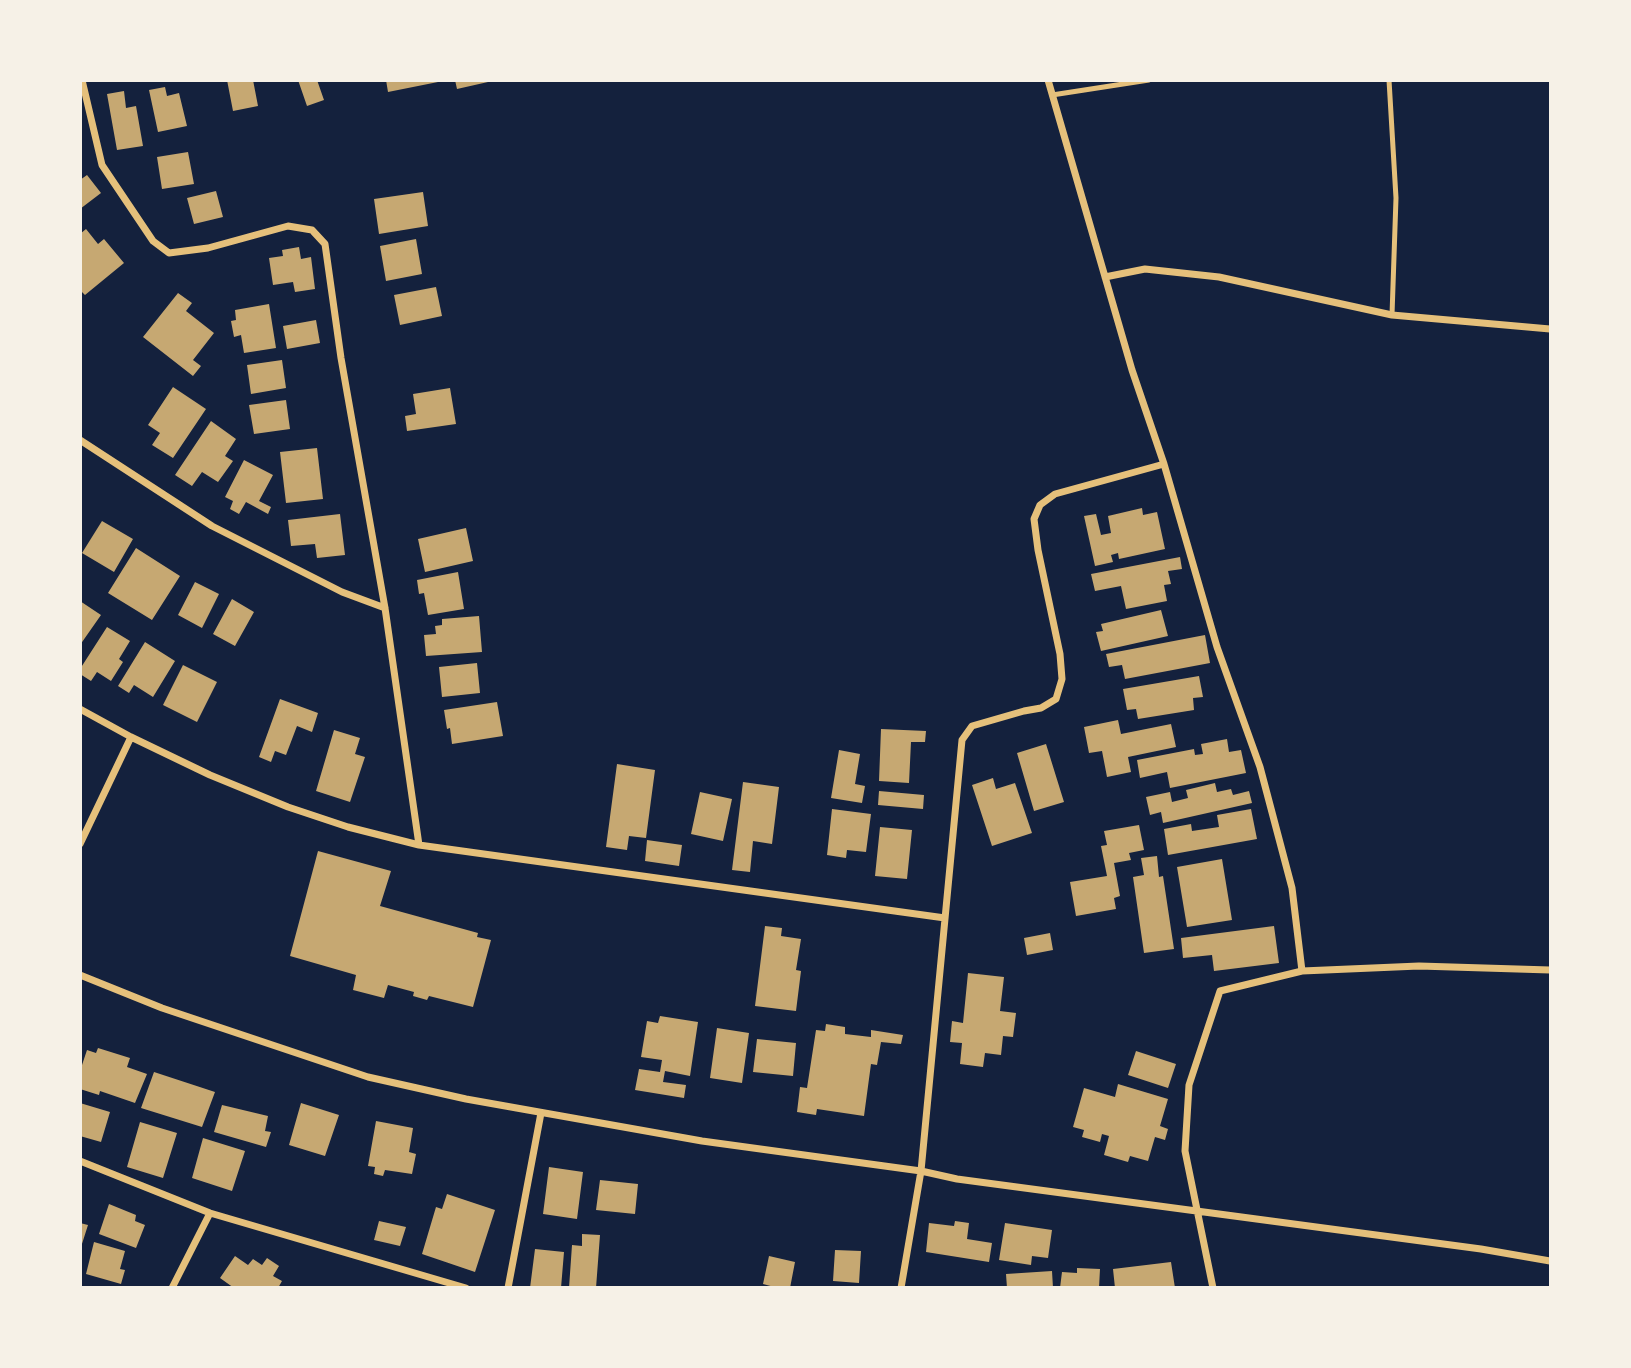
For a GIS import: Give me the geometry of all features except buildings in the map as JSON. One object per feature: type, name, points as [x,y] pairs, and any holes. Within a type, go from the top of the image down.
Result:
[{"type":"street","points":[[82,80],[102,165],[153,242],[169,253],[208,248],[288,226],[313,230],[325,244],[341,358],[386,608],[419,845]]},
{"type":"street","points":[[1048,80],[1132,370],[1164,464],[1217,647],[1260,766],[1292,888],[1302,971]]},
{"type":"street","points":[[1105,277],[1145,269],[1219,277],[1392,316],[1550,329]]},
{"type":"street","points":[[80,440],[212,526],[342,592],[386,608]]},
{"type":"street","points":[[901,1287],[922,1171],[962,740],[972,726],[1041,708],[1056,699],[1062,679],[1060,654],[1038,550],[1034,519],[1040,505],[1055,494],[1164,464]]},
{"type":"street","points":[[80,709],[210,775],[288,807],[348,827],[419,845],[945,919]]},
{"type":"street","points":[[80,844],[131,737]]},
{"type":"street","points":[[1213,1287],[1185,1151],[1189,1085],[1220,991],[1302,971],[1419,966],[1550,970]]},
{"type":"street","points":[[80,975],[162,1008],[368,1077],[541,1113],[702,1141],[922,1171],[957,1179],[1480,1249],[1550,1261]]},
{"type":"street","points":[[508,1287],[541,1113]]},
{"type":"street","points":[[80,1161],[210,1213],[466,1287]]},
{"type":"street","points":[[172,1287],[210,1213]]},
{"type":"lane","points":[[1052,95],[1149,80]]},
{"type":"lane","points":[[1389,80],[1396,198],[1392,316]]}]
